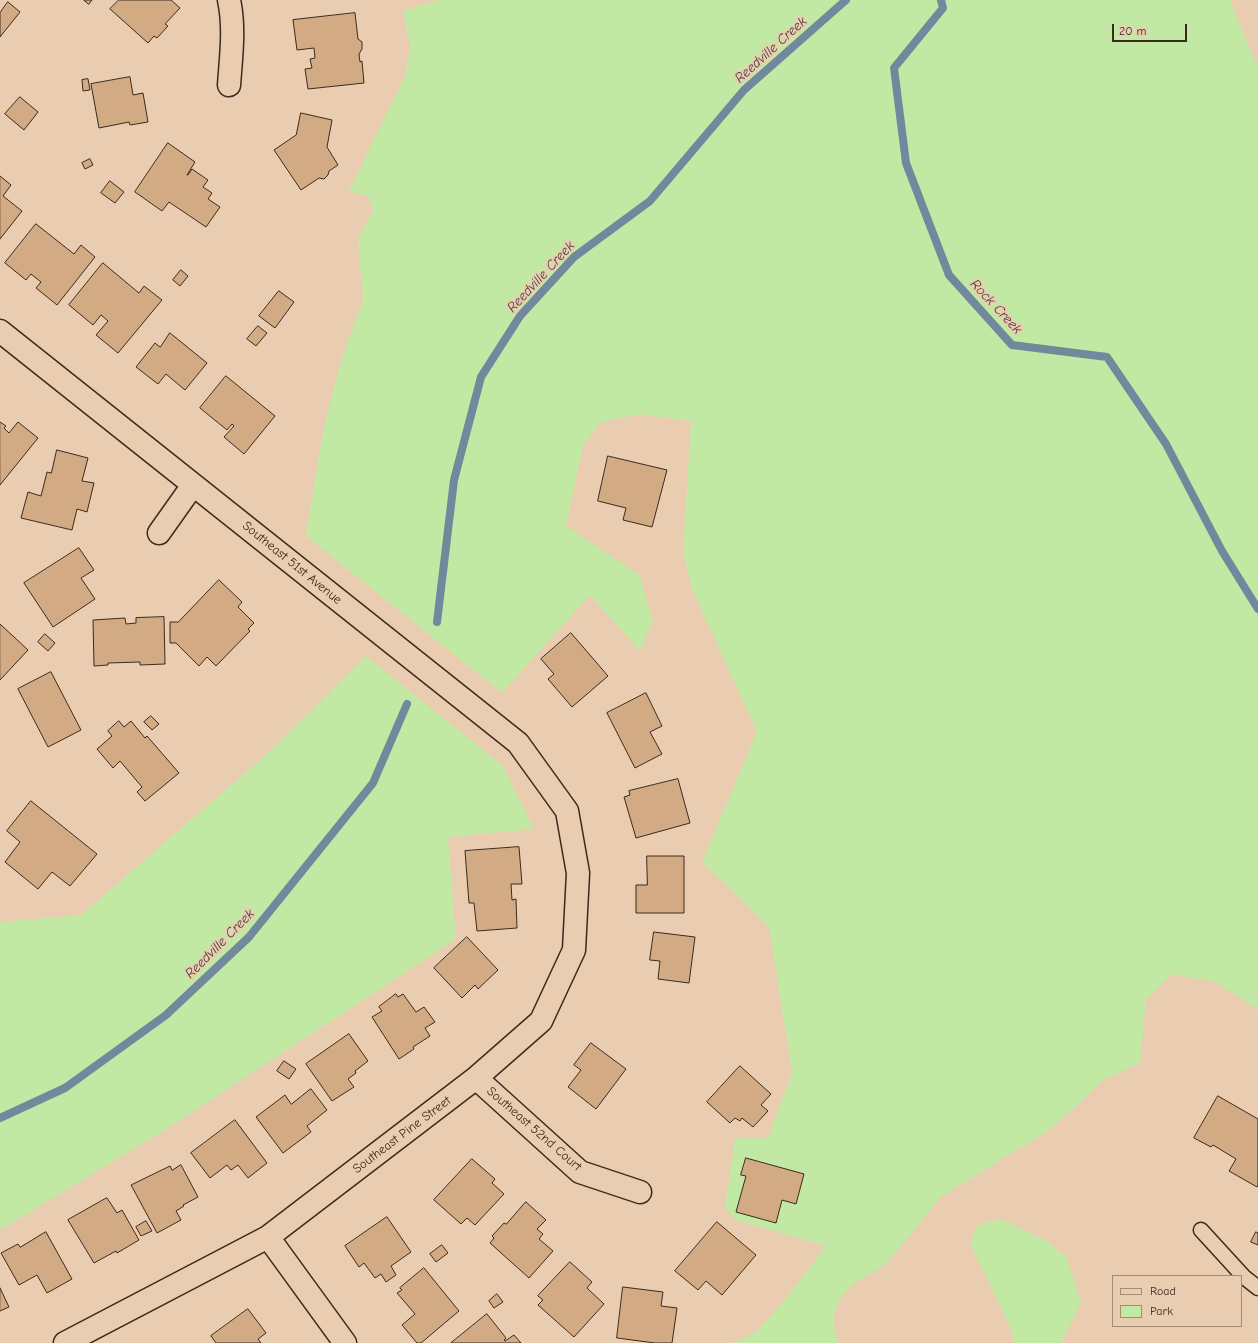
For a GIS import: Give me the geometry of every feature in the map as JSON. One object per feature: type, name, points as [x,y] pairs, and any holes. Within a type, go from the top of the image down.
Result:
[{"type":"street","points":[[229,0],[231,8],[232,38],[229,85]]},
{"type":"street","name":"Southeast 51st Avenue","points":[[0,332],[518,743],[567,811]]},
{"type":"street","points":[[159,532],[193,485]]},
{"type":"street","name":"Southeast Pine Street","points":[[65,1343],[268,1237],[476,1078],[540,1021],[574,950],[578,873],[567,811]]},
{"type":"street","name":"Southeast 52nd Court","points":[[476,1078],[580,1172],[640,1192]]},
{"type":"street","points":[[268,1237],[345,1343]]},
{"type":"lane","points":[[1201,1230],[1244,1277],[1258,1288]]},
{"type":"green space","points":[[438,0],[1230,0],[1258,69],[1258,1010],[1216,982],[1172,974],[1146,999],[1140,1063],[1105,1079],[1052,1128],[941,1197],[885,1265],[853,1284],[841,1297],[834,1315],[835,1336],[839,1343],[731,1343],[740,1341],[757,1331],[782,1303],[826,1246],[736,1220],[725,1207],[735,1138],[768,1138],[792,1072],[769,927],[702,862],[757,732],[693,591],[683,552],[691,421],[639,414],[601,422],[583,445],[566,526],[639,575],[653,620],[640,651],[590,595],[502,693],[306,536],[321,443],[329,406],[342,358],[363,300],[358,237],[373,212],[369,197],[349,191],[405,76],[410,46],[403,11]]},
{"type":"green space","points":[[366,656],[503,766],[534,829],[448,837],[456,939],[168,1128],[0,1230],[0,922],[81,915],[268,753]]},
{"type":"green space","points":[[1000,1219],[1047,1241],[1067,1258],[1081,1303],[1061,1343],[1014,1343],[1012,1331],[970,1243],[978,1225]]},
{"type":"building","points":[[84,0],[92,0],[89,4]]},
{"type":"building","points":[[119,0],[171,0],[180,8],[165,24],[168,26],[157,38],[154,36],[148,43],[110,9]]},
{"type":"building","points":[[8,2],[20,12],[0,37],[0,13]]},
{"type":"building","points":[[355,13],[358,39],[362,42],[362,49],[359,54],[360,62],[362,61],[364,83],[308,89],[305,69],[312,68],[310,59],[315,58],[314,48],[297,50],[293,20]]},
{"type":"building","points":[[130,77],[133,95],[143,93],[148,122],[130,125],[129,122],[99,128],[91,84]]},
{"type":"building","points":[[88,79],[90,90],[83,91],[82,80]]},
{"type":"building","points":[[20,97],[38,112],[24,130],[5,114]]},
{"type":"building","points":[[301,113],[332,120],[327,147],[338,165],[329,171],[328,175],[324,179],[319,178],[301,190],[274,150],[296,135]]},
{"type":"building","points":[[168,143],[195,162],[187,175],[192,169],[208,180],[203,187],[212,193],[208,199],[220,207],[206,227],[169,202],[162,211],[135,192]]},
{"type":"building","points":[[90,159],[93,165],[85,169],[82,163]]},
{"type":"building","points":[[0,176],[11,185],[3,196],[22,211],[0,239]]},
{"type":"building","points":[[110,181],[124,192],[115,203],[101,193]]},
{"type":"building","points":[[36,224],[74,254],[81,245],[95,257],[57,305],[36,288],[41,282],[31,274],[26,280],[5,263]]},
{"type":"building","points":[[103,263],[139,293],[144,286],[162,300],[118,353],[96,335],[108,321],[101,315],[93,325],[69,305]]},
{"type":"building","points":[[181,270],[188,276],[180,286],[173,280]]},
{"type":"building","points":[[279,291],[294,302],[275,328],[259,316]]},
{"type":"building","points":[[258,326],[267,333],[256,346],[247,339]]},
{"type":"building","points":[[170,333],[207,363],[185,390],[166,374],[158,384],[136,367],[155,343],[160,347]]},
{"type":"building","points":[[226,376],[275,416],[244,454],[224,437],[234,426],[232,424],[227,430],[200,408]]},
{"type":"building","points":[[0,422],[6,426],[4,428],[9,433],[18,422],[38,438],[0,485]]},
{"type":"building","points":[[57,450],[88,458],[82,481],[94,483],[87,512],[77,509],[72,530],[21,518],[28,492],[41,496],[47,472],[51,473]]},
{"type":"building","points":[[608,456],[667,470],[652,527],[623,520],[626,508],[598,501]]},
{"type":"building","points":[[79,548],[94,570],[81,578],[95,599],[53,627],[24,583]]},
{"type":"building","points":[[219,580],[242,602],[238,607],[254,623],[248,629],[250,631],[216,666],[207,657],[199,666],[176,643],[170,643],[170,622],[178,622]]},
{"type":"building","points":[[164,617],[165,664],[140,665],[140,662],[108,663],[108,665],[94,666],[93,620],[125,618],[126,624],[136,623],[136,618]]},
{"type":"building","points":[[0,624],[28,650],[0,680]]},
{"type":"building","points":[[571,633],[608,676],[572,707],[548,679],[554,674],[541,659]]},
{"type":"building","points":[[45,634],[55,643],[48,651],[38,642]]},
{"type":"building","points":[[51,672],[81,730],[48,747],[18,689]]},
{"type":"building","points":[[646,693],[662,726],[650,732],[662,754],[635,768],[607,713]]},
{"type":"building","points":[[151,716],[159,724],[152,730],[144,722]]},
{"type":"building","points":[[119,721],[124,727],[131,721],[145,738],[147,736],[179,773],[145,801],[137,792],[142,787],[120,761],[113,768],[97,749],[112,736],[108,731]]},
{"type":"building","points":[[678,779],[690,823],[636,838],[624,797],[630,795],[629,791]]},
{"type":"building","points":[[31,801],[97,854],[70,886],[52,872],[38,889],[5,862],[20,842],[7,831]]},
{"type":"building","points":[[519,847],[522,884],[511,884],[512,900],[516,899],[517,928],[477,931],[474,903],[469,903],[465,851]]},
{"type":"building","points":[[647,856],[684,856],[684,913],[636,913],[636,885],[647,885]]},
{"type":"building","points":[[654,932],[695,937],[689,983],[658,979],[660,961],[650,960]]},
{"type":"building","points":[[467,937],[498,970],[478,989],[475,985],[462,998],[434,968]]},
{"type":"building","points":[[396,994],[398,997],[403,994],[416,1012],[424,1007],[435,1022],[425,1028],[430,1036],[413,1047],[414,1049],[399,1059],[372,1017],[382,1011],[379,1007]]},
{"type":"building","points":[[349,1034],[368,1061],[355,1071],[356,1073],[348,1079],[354,1087],[332,1101],[306,1064]]},
{"type":"building","points":[[591,1043],[626,1069],[596,1109],[568,1087],[581,1070],[574,1065]]},
{"type":"building","points":[[284,1061],[296,1069],[289,1079],[277,1071]]},
{"type":"building","points":[[740,1066],[771,1094],[761,1105],[768,1111],[753,1127],[742,1118],[740,1121],[735,1118],[730,1123],[707,1102]]},
{"type":"building","points":[[311,1089],[327,1110],[307,1126],[311,1132],[283,1153],[256,1117],[285,1095],[291,1104]]},
{"type":"building","points":[[1218,1096],[1258,1119],[1257,1187],[1229,1171],[1236,1159],[1213,1145],[1211,1147],[1194,1138]]},
{"type":"building","points":[[235,1120],[267,1163],[248,1178],[238,1165],[231,1170],[227,1165],[210,1178],[191,1153]]},
{"type":"building","points":[[746,1158],[804,1174],[796,1204],[782,1200],[776,1223],[736,1212],[746,1176],[741,1175]]},
{"type":"building","points":[[472,1159],[495,1179],[492,1183],[504,1194],[475,1225],[467,1218],[461,1224],[434,1200]]},
{"type":"building","points":[[181,1165],[198,1197],[183,1205],[184,1206],[176,1211],[181,1220],[157,1233],[131,1185],[170,1166],[172,1170]]},
{"type":"building","points":[[107,1198],[117,1213],[122,1210],[139,1240],[117,1253],[116,1251],[94,1263],[68,1220]]},
{"type":"building","points":[[526,1202],[546,1220],[537,1229],[543,1234],[539,1239],[553,1251],[529,1278],[490,1243],[494,1238],[492,1236],[504,1223],[506,1224]]},
{"type":"building","points":[[387,1217],[411,1252],[391,1266],[396,1275],[386,1282],[381,1274],[375,1278],[364,1263],[359,1267],[345,1246]]},
{"type":"building","points":[[146,1221],[152,1231],[141,1236],[136,1227]]},
{"type":"building","points":[[717,1222],[756,1255],[722,1295],[706,1281],[698,1290],[675,1271]]},
{"type":"building","points":[[46,1232],[72,1279],[47,1293],[37,1275],[19,1285],[1,1253],[18,1244],[20,1247]]},
{"type":"building","points":[[1256,1232],[1258,1233],[1258,1245],[1251,1242]]},
{"type":"building","points":[[442,1245],[448,1253],[436,1262],[430,1254]]},
{"type":"building","points":[[570,1262],[592,1282],[587,1288],[604,1304],[574,1337],[538,1305],[543,1300],[538,1296]]},
{"type":"building","points":[[424,1268],[459,1311],[421,1343],[417,1343],[402,1325],[415,1314],[397,1293],[402,1290],[400,1288]]},
{"type":"building","points":[[623,1287],[663,1292],[661,1306],[677,1308],[672,1343],[655,1343],[617,1338]]},
{"type":"building","points":[[0,1288],[9,1307],[0,1311]]},
{"type":"building","points":[[497,1294],[503,1302],[494,1308],[489,1301]]},
{"type":"building","points":[[248,1309],[266,1333],[258,1339],[261,1343],[216,1343],[211,1336]]},
{"type":"building","points":[[487,1314],[506,1338],[504,1340],[505,1341],[514,1335],[521,1343],[451,1343]]},
{"type":"waterway","name":"Reedville Creek","points":[[437,622],[454,480],[481,377],[520,316],[574,257],[650,201],[744,90],[846,0]]},
{"type":"waterway","name":"Rock Creek","points":[[941,0],[943,8],[894,68],[906,163],[949,275],[1012,345],[1107,357],[1166,444],[1222,551],[1258,609]]},
{"type":"waterway","name":"Reedville Creek","points":[[0,1118],[65,1088],[166,1015],[249,937],[373,783],[407,704]]}]
